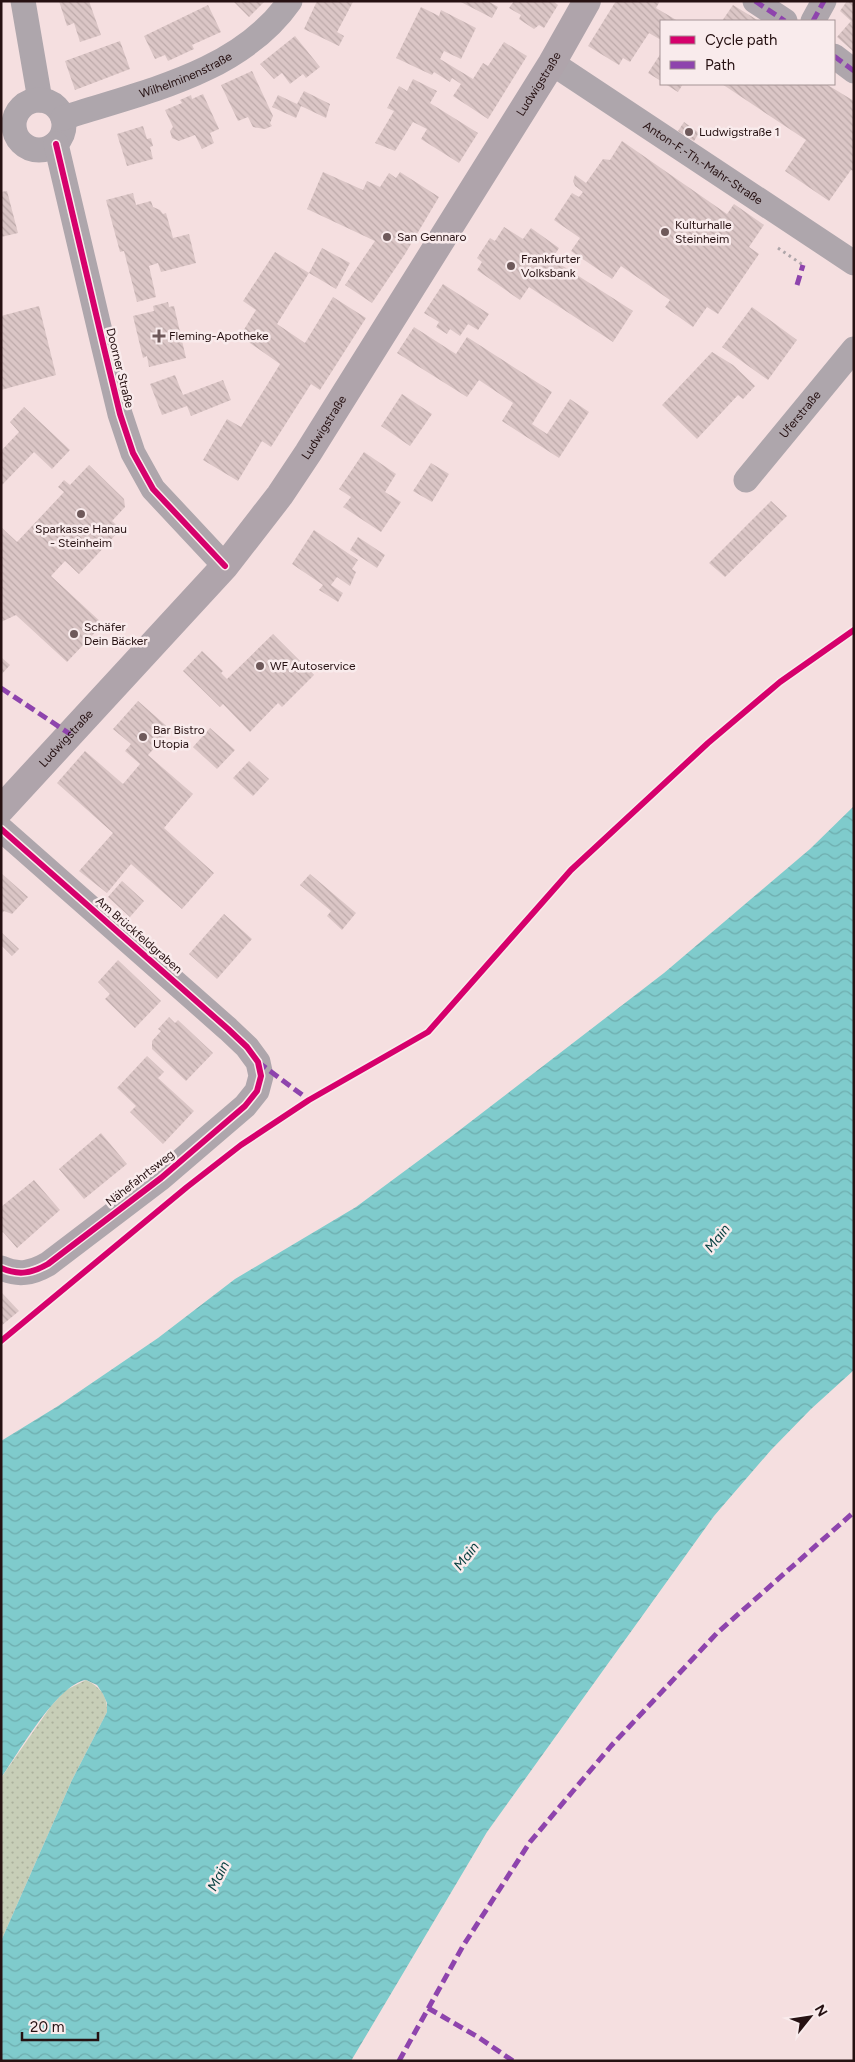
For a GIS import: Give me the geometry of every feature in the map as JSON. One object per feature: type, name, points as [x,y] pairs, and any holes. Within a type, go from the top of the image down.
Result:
[{"type":"main road","name":"Ludwigstraße","points":[[1,809],[224,566],[280,495],[552,63],[587,1]]},
{"type":"street","points":[[23,1],[40,100]]},
{"type":"street","name":"Wilhelminenstraße","points":[[63,118],[146,92],[210,66],[250,42],[276,18],[290,1]]},
{"type":"street","points":[[755,1],[784,20]]},
{"type":"street","points":[[814,20],[824,1]]},
{"type":"street","points":[[835,57],[854,71]]},
{"type":"street","name":"Anton-F.-Th.-Mahr-Straße","points":[[552,63],[854,263]]},
{"type":"street","points":[[40,100],[55,105],[63,118],[64,132],[56,144],[50,148],[34,150],[21,142],[8,130],[18,111],[32,101],[40,100]]},
{"type":"street","name":"Doorner Straße","points":[[56,144],[120,414],[132,452],[153,489],[224,566]]},
{"type":"street","name":"Uferstraße","points":[[746,480],[854,349]]},
{"type":"street","name":"Am Brückfeldgraben","points":[[1,829],[228,1029],[247,1047],[258,1062]]},
{"type":"street","name":"Nähefahrtsweg","points":[[1,1268],[17,1273],[27,1273],[48,1264],[161,1178],[245,1106],[257,1091],[260,1076],[258,1062]]},
{"type":"path","points":[[778,248],[803,265]]},
{"type":"green space","points":[[86,1680],[102,1693],[106,1701],[107,1712],[72,1780],[1,1941],[1,1778],[51,1706],[66,1690]]},
{"type":"water","name":"Main","points":[[854,806],[854,1370],[811,1409],[771,1450],[714,1516],[487,1832],[351,2061],[1,2061],[1,1941],[72,1780],[107,1712],[107,1703],[97,1685],[86,1680],[75,1684],[51,1706],[1,1778],[1,1441],[58,1406],[158,1338],[235,1279],[356,1207],[452,1136],[664,973],[810,849]]},
{"type":"building","points":[[59,1],[89,1],[101,35],[80,42],[74,23],[67,26]]},
{"type":"building","points":[[233,1],[265,1],[249,17]]},
{"type":"building","points":[[317,1],[353,2],[337,32],[344,36],[339,46],[304,29]]},
{"type":"building","points":[[459,1],[488,1],[498,7],[492,18]]},
{"type":"building","points":[[514,1],[553,1],[558,5],[544,28],[539,25],[534,29],[519,19],[521,15],[509,8]]},
{"type":"building","points":[[616,1],[660,1],[656,8],[676,20],[660,20],[660,39],[649,33],[630,62],[623,58],[619,65],[588,46]]},
{"type":"building","points":[[847,1],[854,1],[854,52],[837,37],[851,21],[840,11]]},
{"type":"building","points":[[208,5],[221,32],[192,45],[194,49],[168,61],[165,55],[155,59],[144,36]]},
{"type":"building","points":[[733,5],[757,20],[723,20]]},
{"type":"building","points":[[421,7],[439,16],[441,10],[476,28],[461,59],[444,51],[440,59],[473,79],[483,63],[488,66],[504,42],[527,56],[488,119],[453,96],[461,84],[452,78],[450,82],[434,72],[432,75],[396,58]]},
{"type":"building","points":[[295,36],[320,67],[306,78],[303,74],[290,84],[282,73],[274,79],[260,64]]},
{"type":"building","points":[[120,41],[130,69],[75,90],[65,61]]},
{"type":"building","points":[[660,55],[660,80],[648,73]]},
{"type":"building","points":[[252,71],[273,116],[270,123],[272,126],[265,129],[253,127],[248,117],[238,121],[221,85]]},
{"type":"building","points":[[413,79],[437,91],[430,103],[478,133],[459,163],[421,139],[427,129],[413,122],[395,151],[375,143],[394,111],[387,108],[399,86],[407,91]]},
{"type":"building","points":[[667,85],[682,85],[678,92]]},
{"type":"building","points":[[724,85],[828,85],[854,101],[854,171],[851,170],[829,201],[785,171],[806,140]]},
{"type":"building","points":[[304,91],[330,104],[326,118],[301,106],[296,118],[272,107],[278,95],[297,104]]},
{"type":"building","points":[[203,94],[219,129],[210,133],[214,143],[202,149],[195,135],[179,141],[172,138],[170,131],[173,127],[165,110],[182,103],[180,100],[191,95],[192,99]]},
{"type":"building","name":"Ludwigstraße 1","points":[[684,122],[699,133],[694,141],[678,131]]},
{"type":"building","points":[[143,126],[147,139],[151,138],[153,146],[150,147],[153,159],[127,166],[117,134]]},
{"type":"building","name":"Kulturhalle Steinheim","points":[[622,141],[727,214],[734,204],[764,225],[749,247],[759,254],[718,314],[707,307],[693,327],[665,307],[670,300],[621,266],[612,279],[571,251],[580,238],[554,220],[572,193],[579,197],[583,192],[575,186],[573,181],[575,175],[586,183],[603,159],[610,160]]},
{"type":"building","points":[[323,172],[363,190],[367,181],[380,187],[389,173],[396,178],[400,172],[439,197],[405,254],[372,303],[345,285],[375,241],[307,209]]},
{"type":"building","points":[[7,191],[18,233],[1,237],[1,192]]},
{"type":"building","points":[[133,193],[136,205],[151,201],[153,207],[160,210],[163,214],[166,213],[173,238],[189,234],[196,263],[161,272],[158,263],[149,266],[156,297],[137,302],[124,251],[120,252],[106,200]]},
{"type":"building","points":[[504,227],[523,239],[531,228],[559,248],[552,259],[633,311],[613,342],[529,287],[520,300],[477,270],[482,262],[477,258],[490,238],[495,241]]},
{"type":"building","points":[[322,248],[350,263],[336,289],[309,273]]},
{"type":"building","points":[[275,252],[309,273],[277,324],[305,343],[333,297],[366,318],[320,390],[311,384],[271,447],[262,441],[238,481],[203,460],[227,419],[241,427],[280,364],[240,336],[256,310],[243,301]]},
{"type":"building","points":[[443,284],[489,314],[478,330],[468,324],[460,336],[450,329],[447,334],[436,327],[439,322],[424,313]]},
{"type":"building","name":"Fleming-Apotheke","points":[[168,302],[169,307],[174,306],[186,358],[149,367],[147,356],[143,358],[133,316],[154,311],[153,306]]},
{"type":"building","points":[[39,306],[56,375],[1,390],[1,316]]},
{"type":"building","points":[[752,307],[797,340],[768,380],[722,347]]},
{"type":"building","points":[[414,327],[456,354],[467,337],[552,392],[532,424],[547,434],[570,399],[589,412],[559,458],[502,421],[513,403],[479,380],[467,397],[397,353]]},
{"type":"building","points":[[712,352],[733,365],[755,386],[743,399],[738,395],[697,439],[662,405]]},
{"type":"building","points":[[175,375],[183,395],[223,380],[231,400],[191,416],[187,406],[162,415],[150,384]]},
{"type":"building","points":[[402,394],[432,414],[410,446],[381,426]]},
{"type":"building","points":[[24,407],[70,450],[52,469],[34,452],[1,486],[1,451],[19,432],[10,422]]},
{"type":"building","points":[[364,452],[396,474],[385,492],[401,502],[381,532],[343,507],[351,497],[339,489]]},
{"type":"building","points":[[431,463],[449,474],[432,502],[413,491]]},
{"type":"building","points":[[89,465],[124,499],[125,507],[112,521],[121,529],[79,574],[65,561],[51,576],[103,624],[67,662],[16,615],[1,622],[1,527],[17,542],[64,492],[58,487],[64,480],[70,485]]},
{"type":"building","points":[[771,501],[787,516],[725,577],[709,563]]},
{"type":"building","points":[[314,530],[358,560],[352,569],[356,572],[350,586],[337,577],[331,585],[343,593],[338,602],[319,590],[323,585],[292,564]]},
{"type":"building","points":[[358,537],[385,555],[377,568],[350,550]]},
{"type":"building","points":[[273,634],[314,675],[282,707],[278,703],[250,732],[223,704],[220,707],[183,671],[202,651],[223,671],[221,673],[227,679]]},
{"type":"building","points":[[2,658],[10,665],[1,675],[1,660]]},
{"type":"building","points":[[138,701],[171,730],[148,755],[193,794],[164,828],[214,873],[182,909],[131,864],[107,893],[79,871],[113,833],[57,783],[85,751],[123,784],[140,764],[125,751],[131,744],[113,729]]},
{"type":"building","points":[[210,728],[235,750],[217,769],[193,747]]},
{"type":"building","points":[[249,761],[269,779],[253,796],[233,778]]},
{"type":"building","points":[[1,873],[28,897],[12,914],[4,911],[1,914]]},
{"type":"building","points":[[310,874],[356,913],[342,930],[327,916],[331,911],[300,885]]},
{"type":"building","points":[[122,881],[144,901],[130,917],[108,897]]},
{"type":"building","points":[[224,914],[252,939],[217,979],[189,954]]},
{"type":"building","points":[[1,932],[19,949],[12,956],[1,945]]},
{"type":"building","points":[[118,960],[161,1001],[135,1028],[105,999],[110,994],[98,982]]},
{"type":"building","points":[[169,1017],[175,1023],[178,1020],[213,1053],[186,1081],[152,1049],[152,1041],[161,1031],[158,1029]]},
{"type":"building","points":[[147,1056],[164,1072],[158,1078],[194,1111],[163,1144],[130,1112],[136,1106],[117,1088]]},
{"type":"building","points":[[101,1133],[127,1164],[84,1199],[59,1169]]},
{"type":"building","points":[[34,1180],[60,1210],[17,1248],[3,1232],[1,1233],[1,1207]]},
{"type":"building","points":[[1,1292],[19,1311],[1,1326]]},
{"type":"marked path","points":[[755,1],[784,20]]},
{"type":"marked path","points":[[814,20],[824,1]]},
{"type":"marked path","points":[[835,57],[854,71]]},
{"type":"marked path","points":[[797,285],[803,265]]},
{"type":"marked path","points":[[1,688],[70,734]]},
{"type":"marked path","points":[[258,1062],[309,1100]]},
{"type":"marked path","points":[[399,2061],[463,1946],[530,1842],[611,1746],[717,1633],[854,1512]]},
{"type":"marked path","points":[[428,2008],[478,2037],[513,2061]]},
{"type":"cycle path","points":[[56,144],[120,414],[133,453],[153,489],[225,566]]},
{"type":"cycle path","points":[[1,1341],[187,1187],[241,1145],[309,1100],[428,1032],[571,870],[708,743],[780,682],[854,630]]},
{"type":"cycle path","points":[[1,829],[247,1047],[258,1062],[261,1076],[257,1091],[245,1106],[161,1178],[48,1264],[36,1270],[20,1273],[1,1268]]},
{"type":"place","name":"Ludwigstraße 1","points":[[689,132]]},
{"type":"place","name":"Kulturhalle Steinheim","points":[[665,232]]},
{"type":"place","name":"San Gennaro","points":[[387,237]]},
{"type":"place","name":"Frankfurter Volksbank","points":[[511,266]]},
{"type":"place","name":"Fleming-Apotheke","points":[[159,336]]},
{"type":"place","name":"Sparkasse Hanau - Steinheim","points":[[81,514]]},
{"type":"place","name":"Schäfer Dein Bäcker","points":[[74,634]]},
{"type":"place","name":"WF Autoservice","points":[[260,666]]},
{"type":"place","name":"Bar Bistro Utopia","points":[[143,737]]}]
